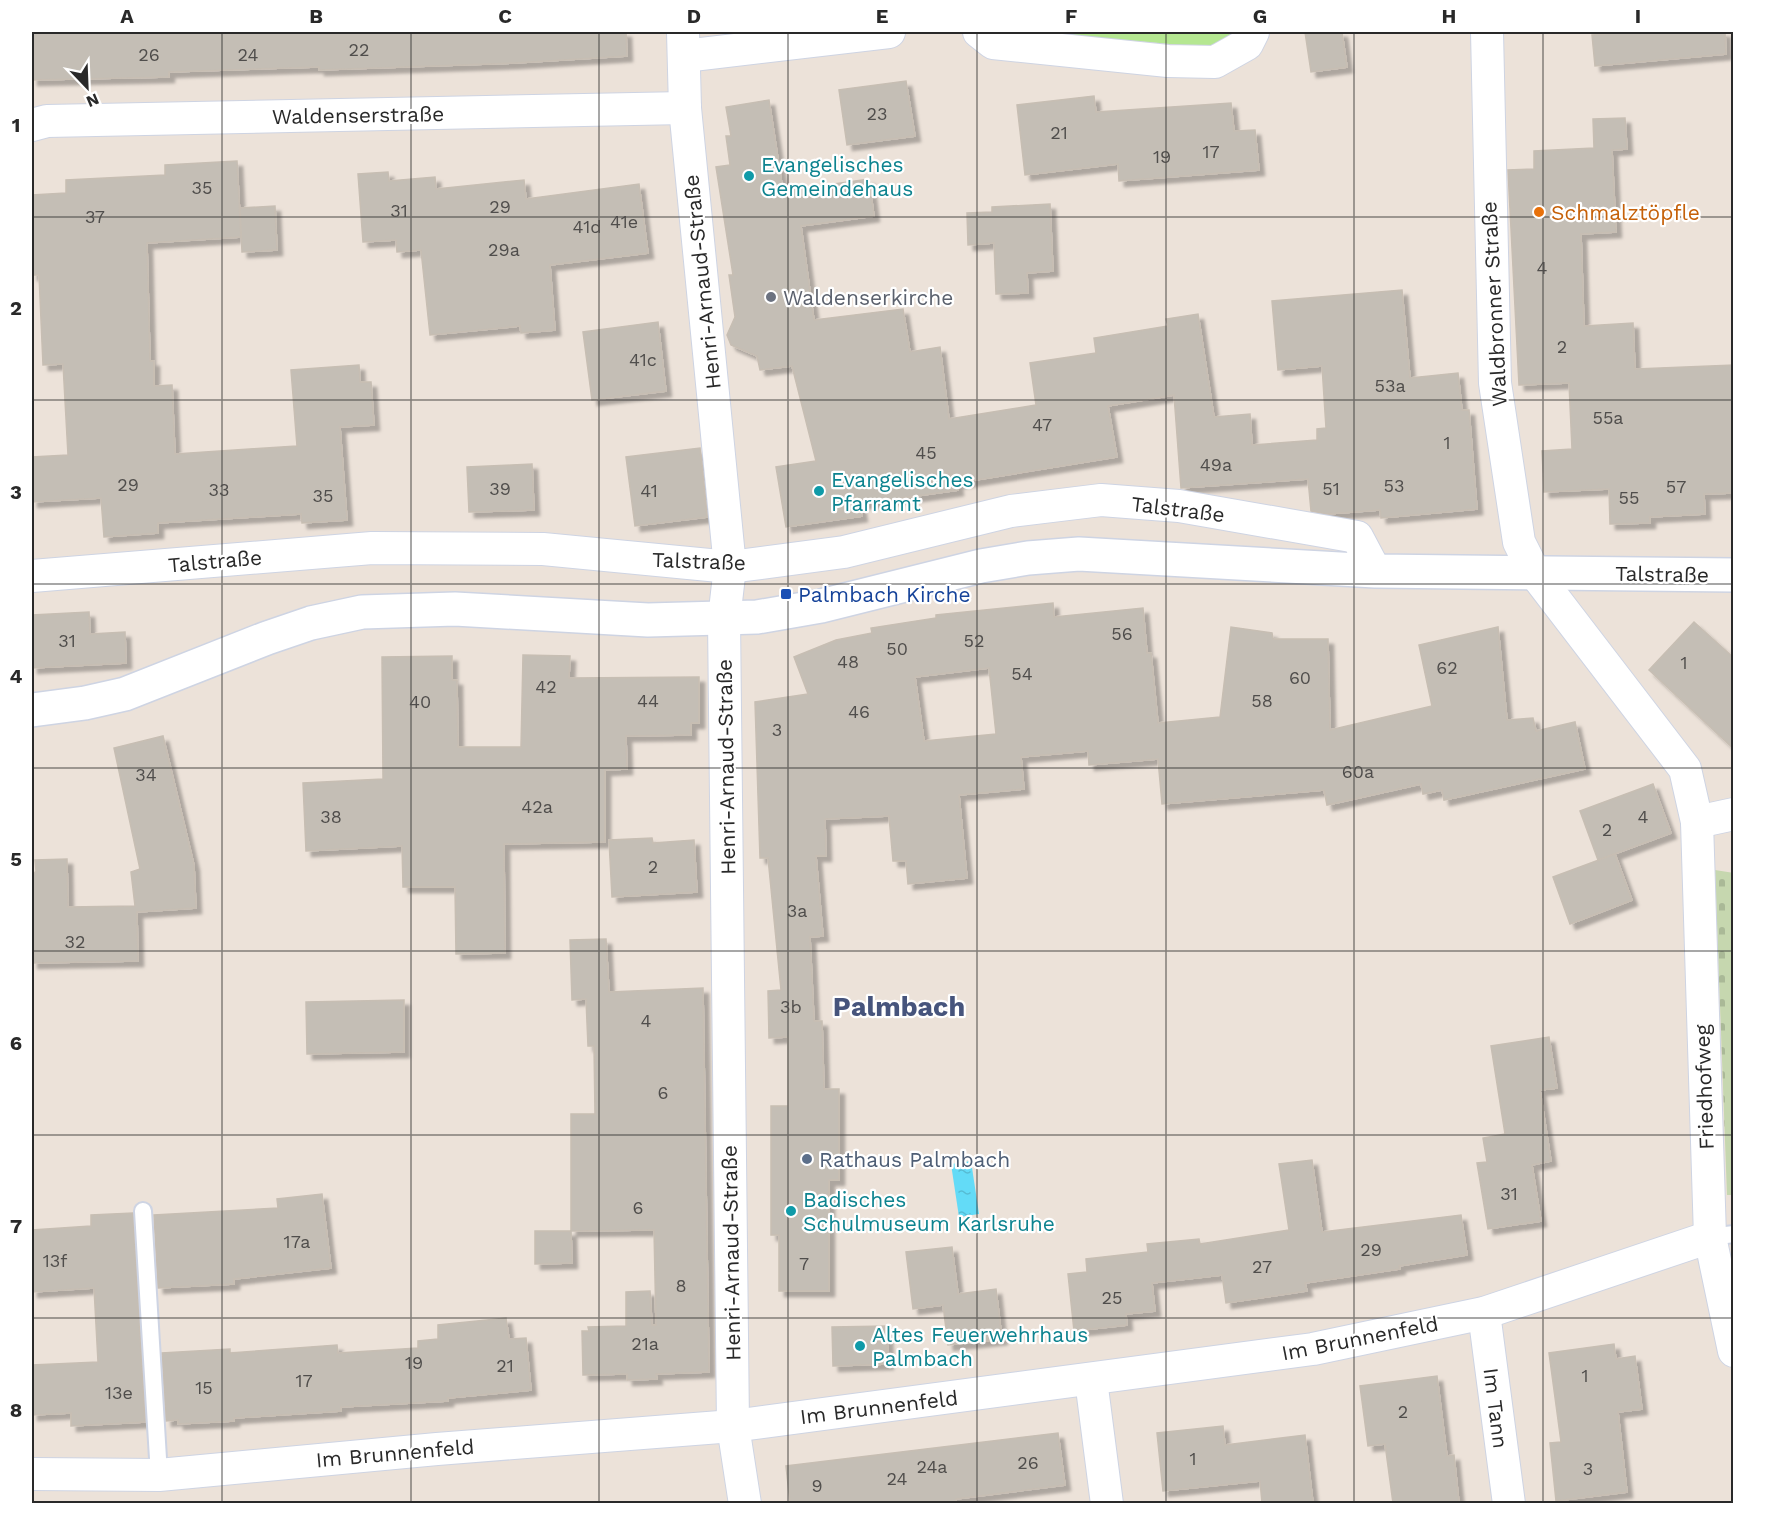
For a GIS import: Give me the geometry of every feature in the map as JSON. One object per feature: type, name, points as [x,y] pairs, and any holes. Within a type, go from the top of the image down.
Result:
[{"type":"main road","name":"Talstraße","points":[[32,710],[85,703],[125,694],[267,638],[311,623],[362,612],[455,609],[648,620],[757,617],[821,606],[981,566],[1049,556],[1132,556],[1375,571],[1734,575]]},
{"type":"street","points":[[683,44],[889,32]]},
{"type":"street","points":[[979,32],[993,43],[1168,61],[1215,62],[1247,44],[1253,32]]},
{"type":"street","name":"Waldbronner Straße","points":[[1487,32],[1495,383],[1519,542],[1534,572],[1685,769],[1698,822]]},
{"type":"street","name":"Henri-Arnaud-Straße","points":[[683,44],[684,108],[730,567],[724,619],[733,1426],[745,1503]]},
{"type":"street","name":"Waldenserstraße","points":[[32,125],[46,121],[186,117],[684,108]]},
{"type":"street","name":"Talstraße","points":[[32,576],[372,548],[543,549],[730,567],[844,552],[1011,511],[1101,500],[1179,506],[1357,537],[1375,571]]},
{"type":"street","points":[[1698,822],[1734,814]]},
{"type":"street","name":"Friedhofweg","points":[[1698,822],[1722,1235],[1734,1351]]},
{"type":"street","name":"Im Brunnenfeld","points":[[32,1474],[159,1475],[437,1449],[733,1426],[1313,1349],[1484,1313],[1722,1235]]},
{"type":"street","name":"Im Tann","points":[[1484,1313],[1509,1503]]},
{"type":"street","points":[[1091,1380],[1107,1503]]},
{"type":"lane","points":[[143,1211],[159,1475]]},
{"type":"green space","points":[[1031,32],[1238,32],[1217,45],[1181,45]]},
{"type":"green space","points":[[1715,870],[1734,873],[1734,1195],[1727,1195]]},
{"type":"water","points":[[971,1161],[979,1214],[959,1217],[951,1164]]},
{"type":"building","points":[[32,32],[626,32],[627,56],[515,63],[319,70],[319,67],[169,72],[169,77],[32,80]]},
{"type":"building","points":[[1305,32],[1342,32],[1347,67],[1311,72]]},
{"type":"building","points":[[1630,32],[1725,32],[1726,54],[1595,66],[1592,35]]},
{"type":"building","points":[[906,81],[915,136],[847,145],[839,90]]},
{"type":"building","points":[[1094,96],[1096,112],[1231,103],[1234,131],[1255,130],[1259,170],[1119,181],[1118,164],[1025,175],[1017,105]]},
{"type":"building","points":[[769,100],[783,191],[869,179],[874,216],[801,226],[814,320],[903,309],[910,352],[940,347],[949,419],[1036,405],[1030,363],[1096,353],[1094,338],[1168,326],[1166,319],[1198,314],[1214,417],[1250,414],[1252,445],[1317,440],[1317,429],[1326,428],[1322,366],[1278,370],[1272,301],[1402,290],[1410,378],[1458,373],[1462,410],[1469,410],[1477,509],[1381,518],[1380,510],[1327,514],[1311,511],[1308,479],[1181,488],[1174,395],[1108,406],[1117,457],[957,483],[958,490],[860,504],[862,516],[786,527],[776,467],[816,461],[792,366],[760,370],[757,356],[731,345],[727,335],[735,317],[729,275],[733,275],[716,167],[730,165],[726,136],[731,136],[726,107]]},
{"type":"building","points":[[1625,118],[1627,149],[1612,150],[1616,232],[1581,234],[1584,326],[1633,323],[1635,369],[1734,365],[1734,493],[1704,494],[1705,514],[1650,517],[1650,523],[1610,524],[1609,489],[1544,492],[1542,451],[1572,449],[1569,383],[1519,385],[1508,170],[1534,169],[1534,151],[1594,148],[1593,119]]},
{"type":"building","points":[[237,161],[241,237],[147,243],[150,361],[154,361],[154,386],[172,385],[175,454],[297,446],[291,370],[359,365],[360,382],[371,382],[374,425],[340,427],[347,520],[302,523],[301,514],[158,523],[158,533],[104,537],[101,498],[32,502],[32,457],[68,455],[63,364],[43,365],[39,275],[32,275],[32,195],[66,193],[66,180],[165,175],[165,165]]},
{"type":"building","points":[[388,172],[389,181],[435,177],[436,189],[524,180],[526,199],[639,184],[648,253],[550,265],[555,330],[521,333],[520,326],[430,335],[421,250],[397,252],[396,240],[363,242],[358,174]]},
{"type":"building","points":[[1050,204],[1053,271],[1027,273],[1028,293],[996,294],[994,243],[968,245],[967,213],[992,212],[992,207]]},
{"type":"building","points":[[275,206],[277,250],[242,252],[240,208]]},
{"type":"building","points":[[658,322],[666,391],[592,400],[583,332]]},
{"type":"building","points":[[700,448],[707,517],[635,526],[626,457]]},
{"type":"building","points":[[532,464],[534,510],[469,512],[467,467]]},
{"type":"building","points":[[1053,603],[1054,617],[1143,608],[1147,653],[1151,653],[1158,723],[1220,717],[1231,627],[1272,633],[1273,639],[1328,639],[1330,730],[1432,706],[1419,645],[1498,627],[1507,720],[1533,718],[1536,731],[1575,722],[1585,769],[1444,800],[1442,790],[1423,794],[1421,784],[1327,805],[1324,790],[1162,804],[1158,759],[1089,765],[1088,751],[1021,757],[1024,789],[959,795],[967,878],[908,884],[906,861],[893,861],[889,816],[825,819],[826,856],[816,856],[823,936],[810,937],[814,1021],[822,1021],[824,1089],[839,1089],[839,1180],[829,1180],[829,1291],[779,1291],[779,1235],[771,1235],[771,1106],[788,1106],[788,1037],[769,1038],[768,991],[781,990],[768,858],[760,858],[755,702],[808,694],[794,657],[836,640],[872,633],[871,628],[936,618],[936,615]],"holes":[[[989,668],[996,734],[924,741],[915,677]]]},
{"type":"building","points":[[89,612],[90,634],[125,632],[126,663],[32,668],[32,615]]},
{"type":"building","points":[[1694,622],[1734,658],[1734,749],[1649,670]]},
{"type":"building","points":[[523,655],[570,656],[569,678],[699,677],[699,723],[691,723],[691,735],[626,736],[627,769],[605,770],[605,842],[504,844],[505,953],[456,954],[455,887],[403,887],[402,846],[306,851],[303,783],[383,779],[382,657],[452,656],[452,680],[457,680],[458,747],[521,747]]},
{"type":"building","points":[[163,736],[194,865],[196,908],[137,912],[138,961],[32,963],[32,877],[36,871],[35,860],[67,859],[68,907],[135,906],[131,872],[140,869],[114,748]]},
{"type":"building","points":[[1653,784],[1671,833],[1598,860],[1580,811]]},
{"type":"building","points":[[652,838],[653,843],[694,840],[697,892],[612,897],[609,840]]},
{"type":"building","points":[[1615,854],[1632,900],[1570,924],[1553,877]]},
{"type":"building","points":[[606,939],[609,992],[703,988],[709,1372],[656,1374],[657,1379],[627,1380],[627,1374],[583,1375],[582,1331],[589,1331],[588,1327],[626,1326],[626,1292],[650,1291],[652,1325],[656,1325],[654,1230],[571,1231],[571,1114],[595,1114],[594,1046],[588,1046],[586,999],[572,1000],[570,940]]},
{"type":"building","points":[[404,1000],[404,1052],[307,1054],[306,1002]]},
{"type":"building","points":[[1549,1037],[1557,1088],[1540,1090],[1551,1161],[1532,1165],[1541,1221],[1488,1229],[1477,1163],[1487,1162],[1483,1138],[1505,1134],[1491,1046]]},
{"type":"building","points":[[1312,1160],[1322,1232],[1461,1215],[1467,1255],[1399,1266],[1400,1269],[1305,1283],[1307,1291],[1226,1303],[1222,1275],[1152,1283],[1155,1311],[1126,1314],[1127,1325],[1074,1331],[1068,1274],[1087,1272],[1086,1259],[1148,1252],[1147,1244],[1199,1239],[1200,1244],[1289,1230],[1279,1164]]},
{"type":"building","points":[[322,1194],[331,1268],[234,1279],[234,1284],[158,1288],[154,1215],[278,1208],[277,1199]]},
{"type":"building","points":[[133,1213],[145,1422],[71,1426],[71,1413],[32,1415],[32,1365],[98,1362],[94,1288],[32,1292],[32,1230],[91,1226],[91,1215]]},
{"type":"building","points":[[535,1231],[571,1231],[572,1263],[535,1264]]},
{"type":"building","points":[[952,1247],[958,1294],[996,1289],[1002,1339],[948,1345],[943,1305],[913,1309],[906,1252]]},
{"type":"building","points":[[506,1318],[509,1339],[526,1338],[531,1390],[448,1398],[448,1401],[341,1407],[341,1411],[234,1418],[234,1421],[178,1424],[178,1420],[166,1421],[162,1353],[230,1349],[230,1353],[337,1345],[338,1353],[418,1348],[418,1341],[438,1339],[438,1325]]},
{"type":"building","name":"Altes Feuerwehrhaus Palmbach","points":[[887,1326],[888,1364],[833,1366],[832,1327]]},
{"type":"building","points":[[1614,1344],[1616,1359],[1635,1356],[1642,1409],[1618,1412],[1627,1492],[1556,1501],[1550,1443],[1561,1442],[1549,1353]]},
{"type":"building","points":[[1437,1376],[1447,1456],[1454,1455],[1459,1503],[1393,1503],[1385,1444],[1368,1446],[1360,1386]]},
{"type":"building","points":[[1223,1426],[1225,1445],[1305,1435],[1313,1503],[1262,1503],[1260,1481],[1163,1491],[1157,1433]]},
{"type":"building","points":[[1058,1433],[1065,1485],[956,1499],[956,1503],[790,1503],[786,1466]]},
{"type":"place","name":"Evangelisches Gemeindehaus","points":[[749,176]]},
{"type":"place","name":"Schmalztöpfle","points":[[1539,212]]},
{"type":"place","name":"Waldenserkirche","points":[[771,297]]},
{"type":"place","name":"Evangelisches Pfarramt","points":[[819,491]]},
{"type":"place","name":"Palmbach Kirche","points":[[786,594]]},
{"type":"place","name":"Rathaus Palmbach","points":[[807,1159]]},
{"type":"place","name":"Badisches Schulmuseum Karlsruhe","points":[[791,1211]]},
{"type":"place","name":"Altes Feuerwehrhaus Palmbach","points":[[860,1346]]},
{"type":"district","name":"Palmbach","points":[[899,1007]]}]
